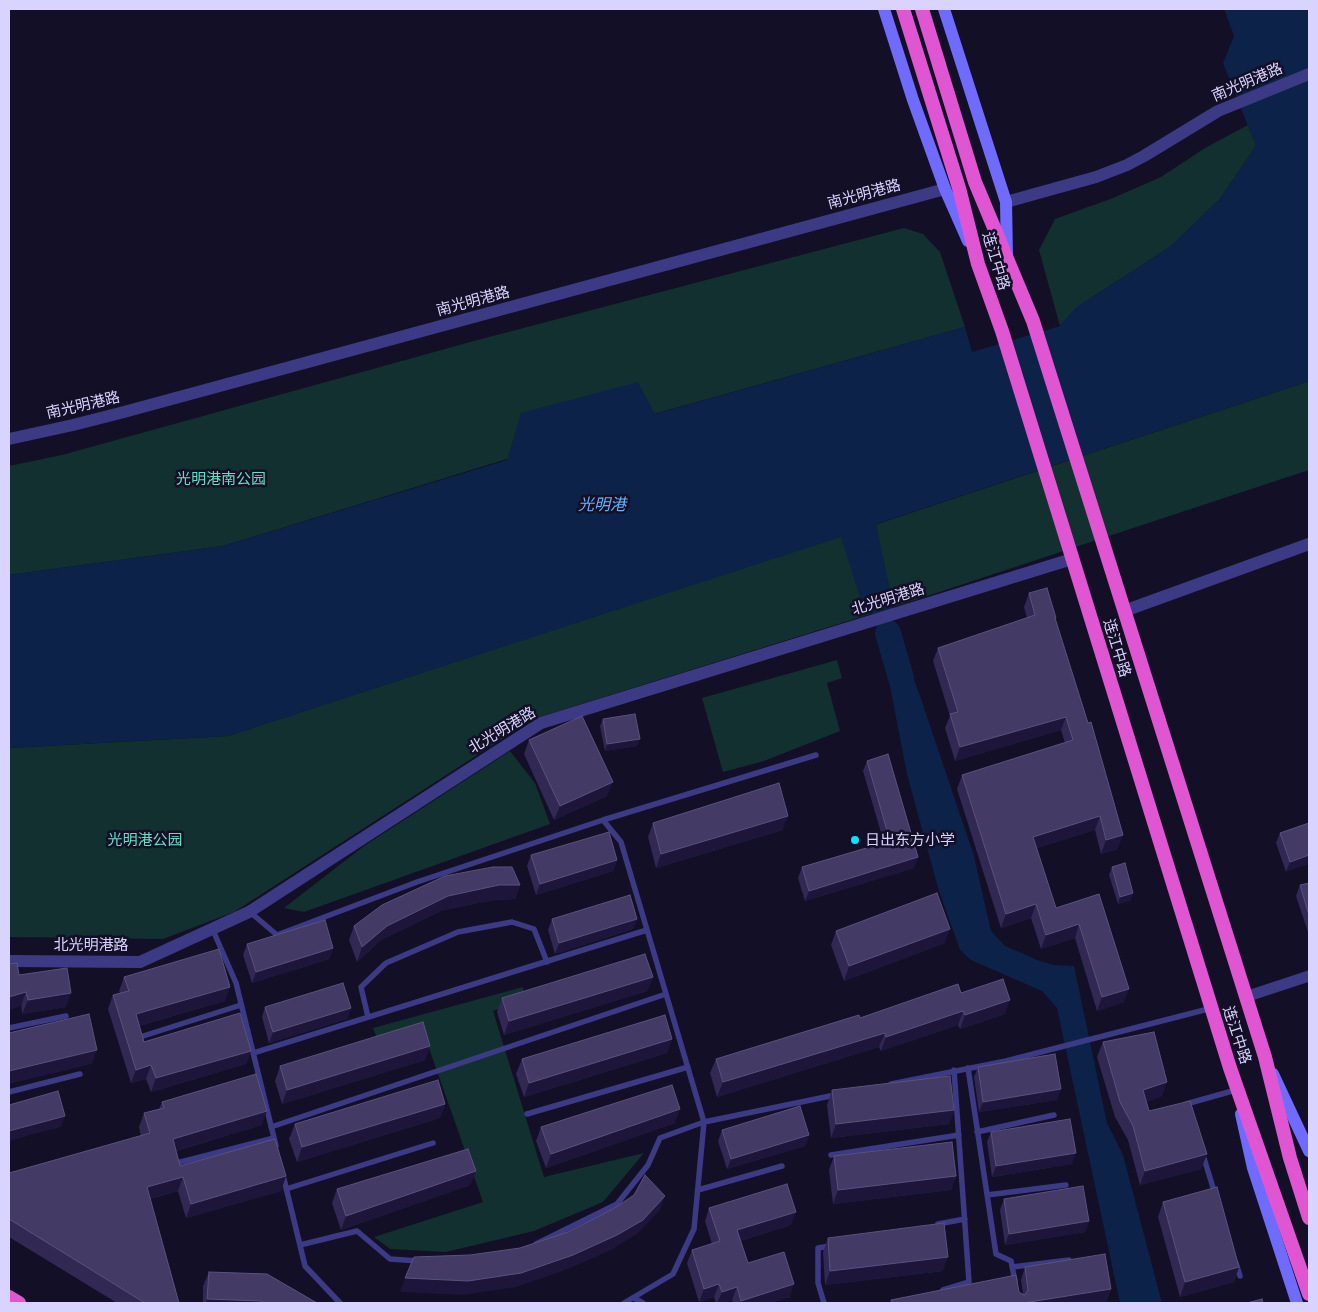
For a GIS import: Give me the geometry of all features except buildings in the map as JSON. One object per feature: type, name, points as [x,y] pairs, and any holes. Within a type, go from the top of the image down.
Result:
[{"type":"highway","name":"连江中路","points":[[903,9],[952,188],[1002,331],[1230,1068],[1309,1294]]},
{"type":"highway","name":"连江中路","points":[[922,9],[976,182],[1033,321],[1265,1057],[1290,1158],[1309,1218]]},
{"type":"highway","points":[[9,1297],[19,1303]]},
{"type":"main road","points":[[884,9],[913,100],[952,188]]},
{"type":"main road","points":[[944,9],[1006,202],[1007,257]]},
{"type":"main road","points":[[1265,1057],[1309,1151]]},
{"type":"main road","points":[[1230,1068],[1253,1168],[1297,1303]]},
{"type":"street","name":"南光明港路","points":[[1006,202],[1096,177],[1127,165],[1198,122],[1238,102],[1309,74]]},
{"type":"street","name":"南光明港路","points":[[9,439],[124,412],[952,188]]},
{"type":"street","points":[[1124,611],[1309,544]]},
{"type":"street","name":"北光明港路","points":[[9,961],[140,962],[249,912],[541,723],[1072,558]]},
{"type":"street","points":[[1246,997],[1309,976]]},
{"type":"lane","points":[[249,912],[277,935],[416,882],[603,820],[816,755]]},
{"type":"lane","points":[[603,820],[621,842],[704,1122],[694,1229],[673,1274],[624,1303]]},
{"type":"lane","points":[[368,1018],[361,987],[386,963],[458,932],[512,922],[534,929],[547,962]]},
{"type":"lane","points":[[212,928],[236,983],[278,1155]]},
{"type":"lane","points":[[253,1053],[647,930]]},
{"type":"lane","points":[[271,1127],[666,994]]},
{"type":"lane","points":[[140,1037],[241,1005]]},
{"type":"lane","points":[[887,1084],[1006,1061],[1212,1008]]},
{"type":"lane","points":[[9,1028],[66,1016]]},
{"type":"lane","points":[[527,1114],[688,1067]]},
{"type":"lane","points":[[968,1068],[996,1254],[1011,1261],[1016,1285]]},
{"type":"lane","points":[[934,1293],[969,1282],[954,1070]]},
{"type":"lane","points":[[9,1092],[80,1074]]},
{"type":"lane","points":[[1189,1113],[1186,1104],[1236,1090]]},
{"type":"lane","points":[[532,1246],[617,1204],[648,1166],[660,1138],[704,1122],[839,1094]]},
{"type":"lane","points":[[977,1132],[1054,1115]]},
{"type":"lane","points":[[831,1155],[959,1136]]},
{"type":"lane","points":[[177,1163],[274,1138]]},
{"type":"lane","points":[[286,1189],[433,1143]]},
{"type":"lane","points":[[1201,1149],[1218,1203]]},
{"type":"lane","points":[[698,1190],[782,1166]]},
{"type":"lane","points":[[282,1172],[305,1266],[340,1303]]},
{"type":"lane","points":[[987,1195],[1066,1186]]},
{"type":"lane","points":[[936,1225],[965,1219]]},
{"type":"lane","points":[[300,1245],[357,1232],[390,1259],[425,1262]]},
{"type":"lane","points":[[824,1303],[818,1283],[818,1248],[838,1244]]},
{"type":"lane","points":[[1235,1258],[1240,1276]]},
{"type":"lane","points":[[1012,1267],[1080,1259]]},
{"type":"lane","points":[[634,1298],[643,1303]]},
{"type":"green space","points":[[1248,125],[1256,146],[1219,200],[1170,247],[1077,307],[1060,326],[1039,250],[1055,219],[1113,198],[1161,177],[1205,148]]},
{"type":"green space","name":"光明港南公园","points":[[904,228],[923,234],[940,252],[965,327],[654,414],[223,546],[9,575],[9,466],[62,455],[474,341]]},
{"type":"green space","name":"光明港公园","points":[[1309,381],[1309,470],[906,603],[533,719],[234,912],[163,939],[9,937],[9,748],[228,736]]},
{"type":"green space","points":[[837,660],[842,678],[827,683],[840,731],[764,761],[723,772],[702,698]]},
{"type":"green space","points":[[510,751],[535,783],[550,824],[304,912],[284,908],[364,846]]},
{"type":"green space","points":[[523,987],[524,999],[493,1011],[544,1177],[644,1153],[603,1202],[534,1231],[446,1252],[390,1249],[374,1237],[483,1202],[423,1031],[379,1043],[373,1028]]},
{"type":"water","name":"光明港","points":[[1224,9],[1309,9],[1309,381],[876,524],[891,594],[862,604],[841,537],[228,736],[9,748],[9,575],[223,546],[507,460],[521,413],[638,382],[655,414],[965,327],[972,352],[1060,326],[1077,307],[1170,247],[1219,200],[1256,146],[1223,63],[1234,36]]},
{"type":"water","points":[[891,643],[903,649],[920,696],[974,856],[991,931],[1005,946],[1040,961],[1054,965],[1074,966],[1107,1123],[1123,1155],[1162,1303],[1120,1303],[1057,1008],[1042,991],[971,960],[960,950],[938,888],[907,774],[884,655]]},
{"type":"waterway","points":[[870,563],[880,604]]},
{"type":"waterway","points":[[888,633],[901,678]]},
{"type":"place","name":"日出东方小学","points":[[855,840]]}]
